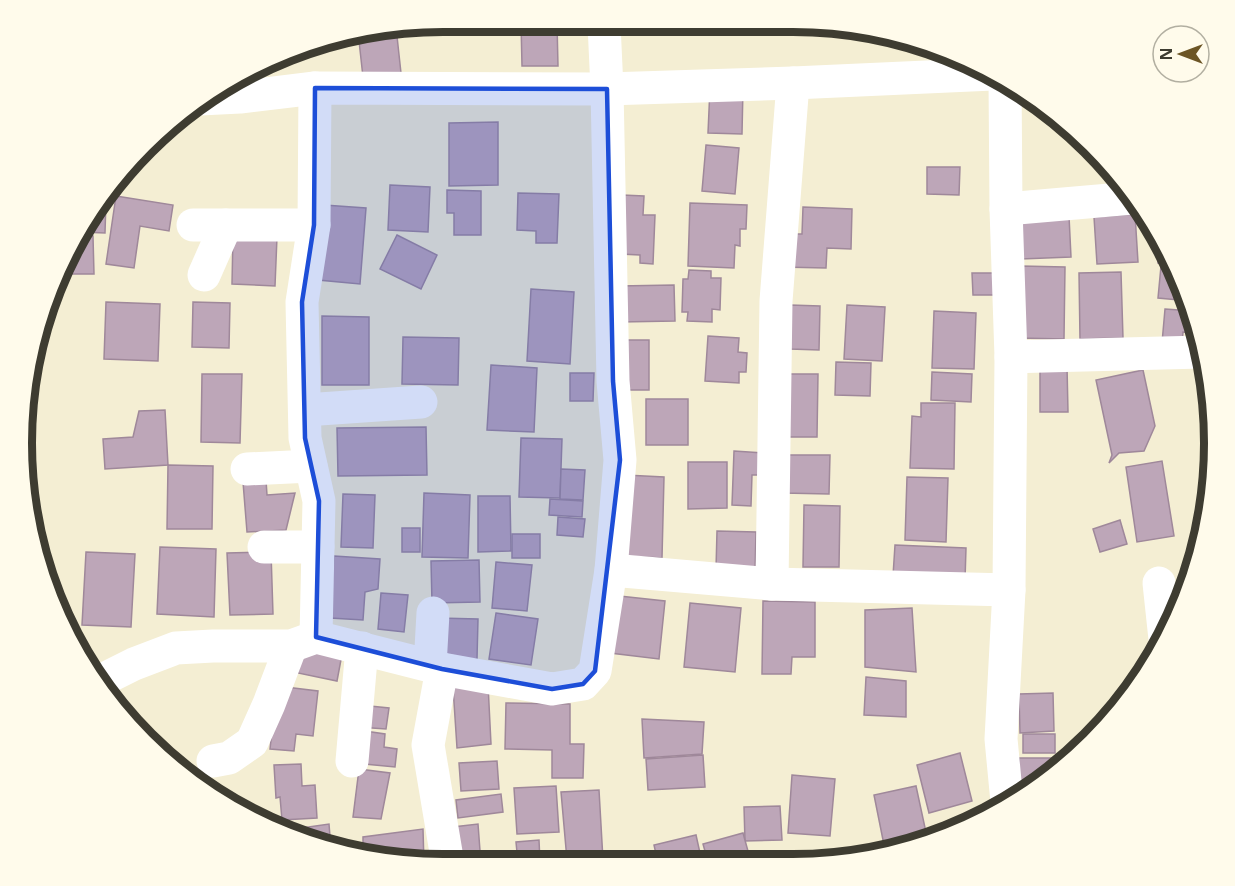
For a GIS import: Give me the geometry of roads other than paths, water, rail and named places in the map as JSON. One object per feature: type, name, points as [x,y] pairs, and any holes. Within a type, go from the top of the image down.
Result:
[{"type":"street","points":[[106,678],[134,664],[176,648],[303,641],[362,648],[436,667],[552,689],[583,684],[595,671],[611,570],[620,460],[613,381],[604,32]]},
{"type":"street","points":[[240,87],[607,89],[975,75]]},
{"type":"street","points":[[772,584],[776,301],[793,83]]},
{"type":"street","points":[[213,761],[229,758],[252,742],[303,641],[318,547],[319,501],[305,438],[302,302],[314,225],[315,88]]},
{"type":"street","points":[[1005,91],[1011,357],[1009,590],[1001,739],[1006,794]]},
{"type":"street","points":[[1006,209],[1123,199]]},
{"type":"street","points":[[193,225],[314,225]]},
{"type":"street","points":[[204,275],[226,225]]},
{"type":"street","points":[[1011,357],[1193,352]]},
{"type":"street","points":[[305,410],[421,402]]},
{"type":"street","points":[[247,469],[311,466]]},
{"type":"street","points":[[264,547],[318,547]]},
{"type":"street","points":[[611,570],[772,584],[1009,590]]},
{"type":"street","points":[[1159,583],[1163,620]]},
{"type":"street","points":[[433,613],[436,667],[428,745],[446,854]]},
{"type":"street","points":[[352,761],[362,648]]}]
